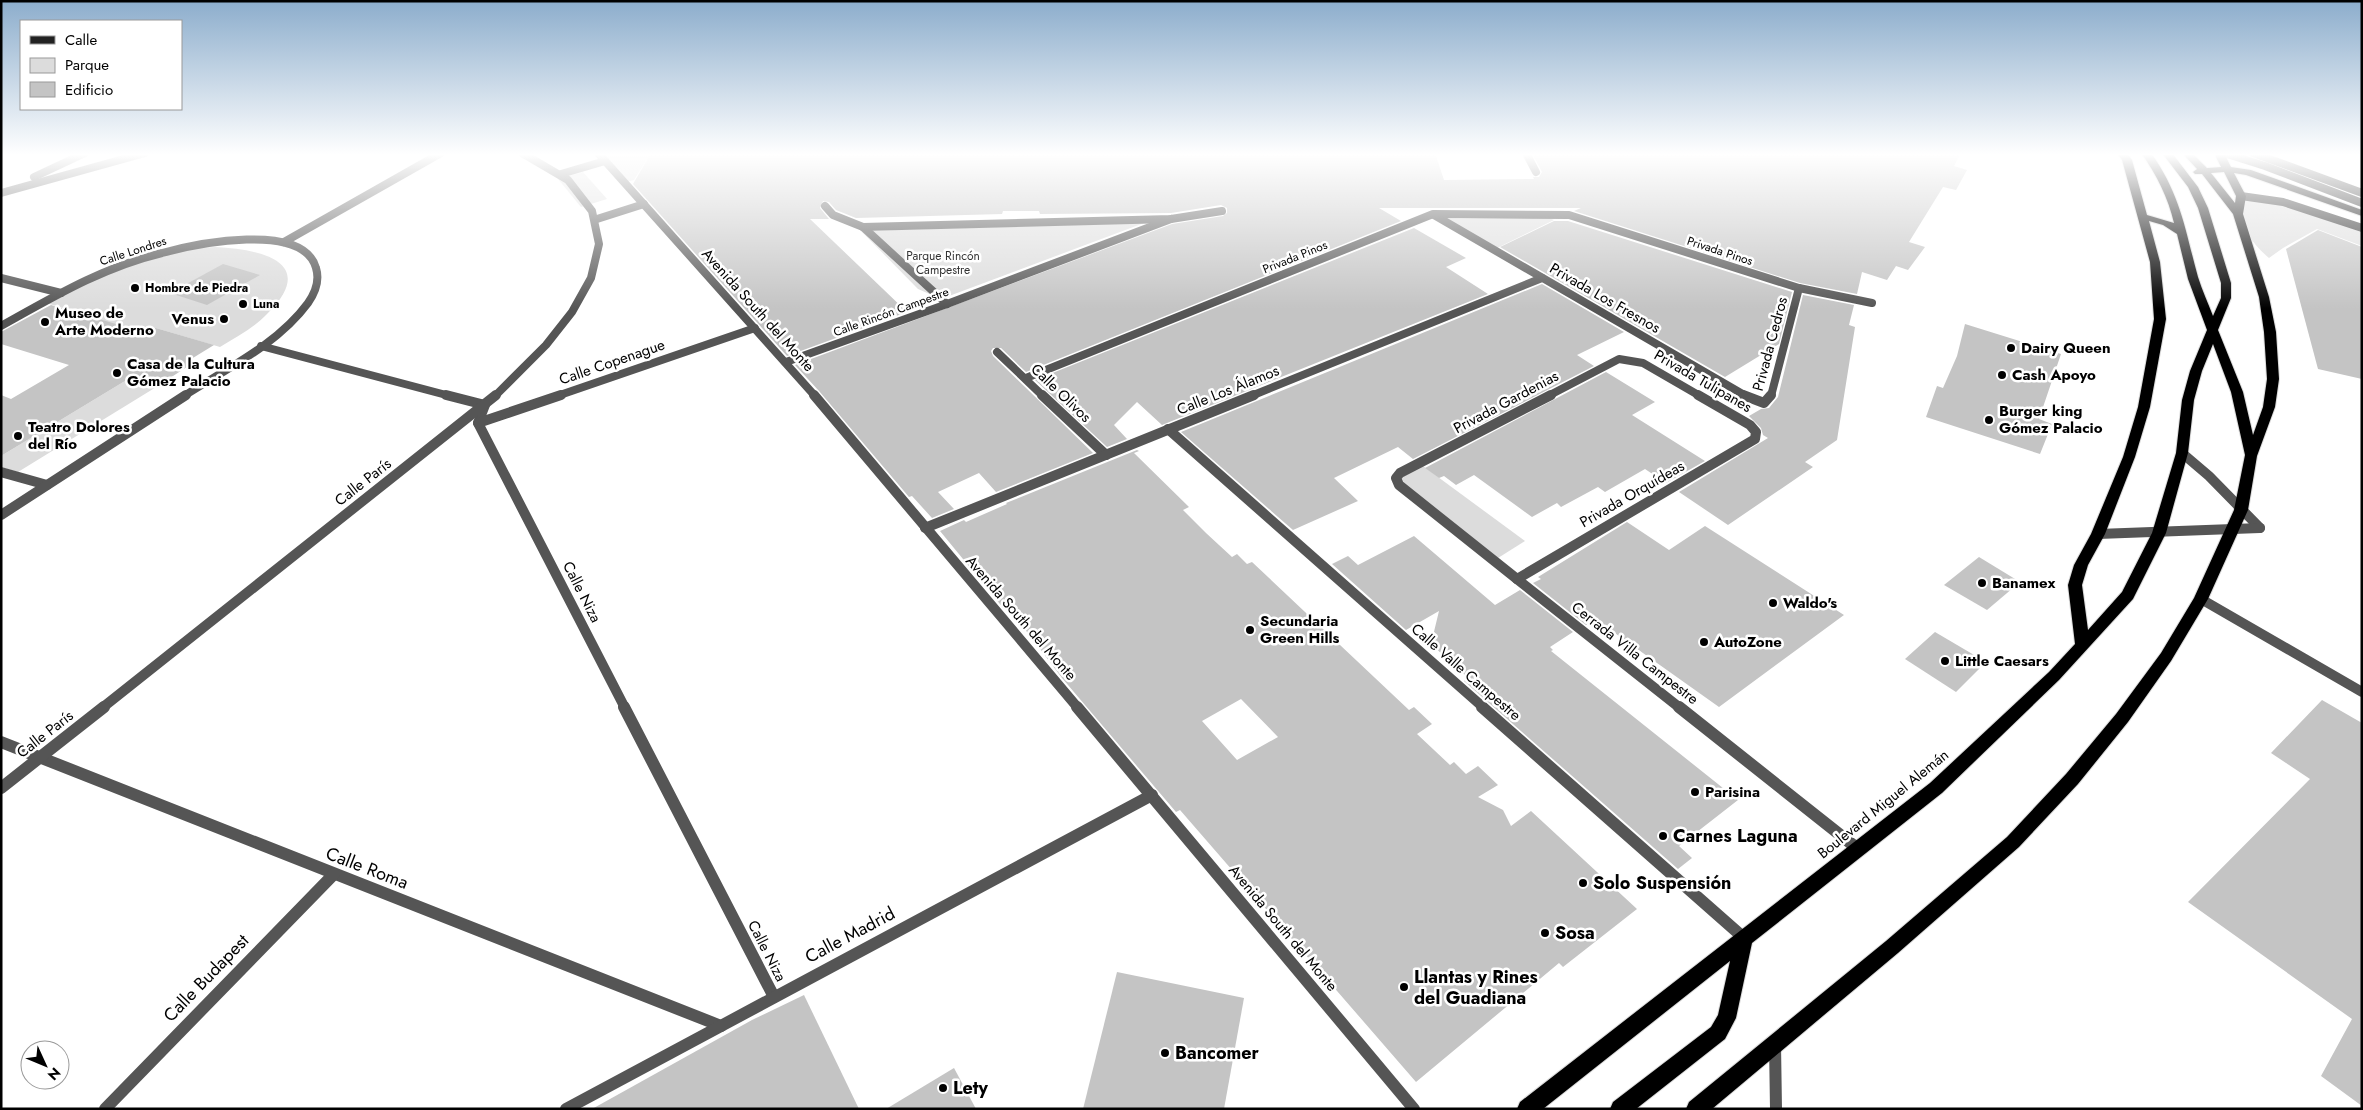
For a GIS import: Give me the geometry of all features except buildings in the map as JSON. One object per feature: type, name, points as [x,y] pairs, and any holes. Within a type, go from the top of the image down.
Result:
[{"type":"highway","points":[[2082,645],[2075,585],[2081,565],[2098,534],[2129,457],[2144,407],[2160,319],[2155,262],[2140,205]]},
{"type":"highway","points":[[2174,205],[2183,234],[2193,279],[2237,392],[2251,456]]},
{"type":"highway","name":"Boulevard Miguel Alemán","points":[[1527,1109],[1936,788],[2054,676],[2128,595],[2159,533],[2182,453],[2188,400],[2193,381],[2214,333],[2226,298],[2226,283],[2201,205]]},
{"type":"highway","points":[[1696,1109],[1892,947],[2020,835],[2072,779],[2122,718],[2166,657],[2201,599],[2240,510],[2251,456],[2269,407],[2273,378],[2270,332],[2264,297],[2238,214],[2231,205]]},
{"type":"highway","points":[[2238,214],[2240,205]]},
{"type":"highway","points":[[2340,205],[2362,213]]},
{"type":"highway","points":[[2144,217],[2167,223],[2183,234]]},
{"type":"highway","points":[[1620,1109],[1718,1034],[1727,1018],[1744,938]]},
{"type":"main road","points":[[2292,205],[2362,228]]},
{"type":"street","points":[[284,242],[350,205]]},
{"type":"street","name":"Calle París","points":[[1,788],[485,405],[547,345],[572,311],[594,268],[599,235],[597,219],[590,205]]},
{"type":"street","points":[[597,219],[641,205]]},
{"type":"street","name":"Avenida South del Monte","points":[[645,205],[786,362],[1152,795],[1414,1109]]},
{"type":"street","points":[[825,206],[833,215],[863,227],[947,304]]},
{"type":"street","points":[[863,227],[1171,219],[1222,211]]},
{"type":"street","name":"Privada Los Fresnos","points":[[1433,214],[1751,399],[1764,403]]},
{"type":"street","name":"Privada Pinos","points":[[1026,378],[1433,214],[1569,215],[1798,288],[1872,304]]},
{"type":"street","name":"Calle Rincón Campestre","points":[[786,362],[947,304],[1171,219]]},
{"type":"street","name":"Calle Londres","points":[[1,326],[61,293],[119,265],[179,248],[250,239],[284,242]]},
{"type":"street","points":[[1,515],[262,346],[285,328],[316,292],[318,277],[313,260],[300,249],[284,242]]},
{"type":"street","points":[[1,278],[61,293]]},
{"type":"street","name":"Calle Los Álamos","points":[[925,528],[1542,278]]},
{"type":"street","name":"Privada Cedros","points":[[1764,403],[1770,398],[1798,288]]},
{"type":"street","name":"Calle Copenague","points":[[478,422],[755,328]]},
{"type":"street","points":[[262,346],[485,405],[478,422]]},
{"type":"street","name":"Calle Olivos","points":[[997,352],[1106,455]]},
{"type":"street","name":"Privada Gardenias","points":[[1396,478],[1400,473],[1619,358],[1632,360]]},
{"type":"street","name":"Privada Tulipanes","points":[[1632,360],[1643,363],[1725,410],[1750,425],[1756,432]]},
{"type":"street","name":"Calle Niza","points":[[478,422],[774,997]]},
{"type":"street","name":"Calle Valle Campestre","points":[[1168,429],[1744,938]]},
{"type":"street","name":"Privada Orquídeas","points":[[1517,579],[1755,439],[1756,432]]},
{"type":"street","points":[[2098,534],[2260,528],[2240,510],[2209,476],[2182,453]]},
{"type":"street","points":[[1,472],[47,485]]},
{"type":"street","name":"Cerrada Villa Campestre","points":[[1396,478],[1399,485],[1858,849]]},
{"type":"street","points":[[2201,599],[2362,692]]},
{"type":"street","name":"Calle Roma","points":[[1,742],[721,1026]]},
{"type":"street","name":"Calle Madrid","points":[[566,1109],[1152,795]]},
{"type":"street","name":"Calle Budapest","points":[[105,1109],[334,874]]},
{"type":"street","points":[[1775,1044],[1776,1109]]},
{"type":"green space","points":[[2243,205],[2286,205],[2362,229],[2362,246],[2317,229],[2269,258],[2256,245],[2247,232]]},
{"type":"green space","points":[[1549,218],[1554,220],[1493,250],[1446,219]]},
{"type":"green space","name":"Parque Rincón Campestre","points":[[1144,223],[941,299],[918,289],[861,231]]},
{"type":"green space","points":[[192,248],[233,248],[265,255],[278,262],[286,270],[288,282],[282,296],[262,319],[220,347],[149,326],[114,346],[88,316],[40,301],[93,275]]},
{"type":"green space","points":[[125,381],[153,389],[18,472],[1,467],[1,456]]},
{"type":"green space","points":[[1423,466],[1525,541],[1498,558],[1397,480]]},
{"type":"place","name":"Hombre de Piedra","points":[[135,288]]},
{"type":"place","name":"Luna","points":[[243,304]]},
{"type":"place","name":"Venus","points":[[224,319]]},
{"type":"place","name":"Museo de Arte Moderno","points":[[45,322]]},
{"type":"place","name":"Dairy Queen","points":[[2011,348]]},
{"type":"place","name":"Casa de la Cultura Gómez Palacio","points":[[117,373]]},
{"type":"place","name":"Cash Apoyo","points":[[2002,375]]},
{"type":"place","name":"Burger king Gómez Palacio","points":[[1989,420]]},
{"type":"place","name":"Teatro Dolores del Río","points":[[18,436]]},
{"type":"place","name":"Banamex","points":[[1982,583]]},
{"type":"place","name":"Waldo's","points":[[1773,603]]},
{"type":"place","name":"Secundaria Green Hills","points":[[1250,630]]},
{"type":"place","name":"AutoZone","points":[[1704,642]]},
{"type":"place","name":"Little Caesars","points":[[1945,661]]},
{"type":"place","name":"Parisina","points":[[1695,792]]},
{"type":"place","name":"Carnes Laguna","points":[[1663,836]]},
{"type":"place","name":"Solo Suspensión","points":[[1583,883]]},
{"type":"place","name":"Sosa","points":[[1545,933]]},
{"type":"place","name":"Llantas y Rines del Guadiana","points":[[1404,987]]},
{"type":"place","name":"Bancomer","points":[[1165,1053]]},
{"type":"place","name":"Lety","points":[[943,1088]]}]
